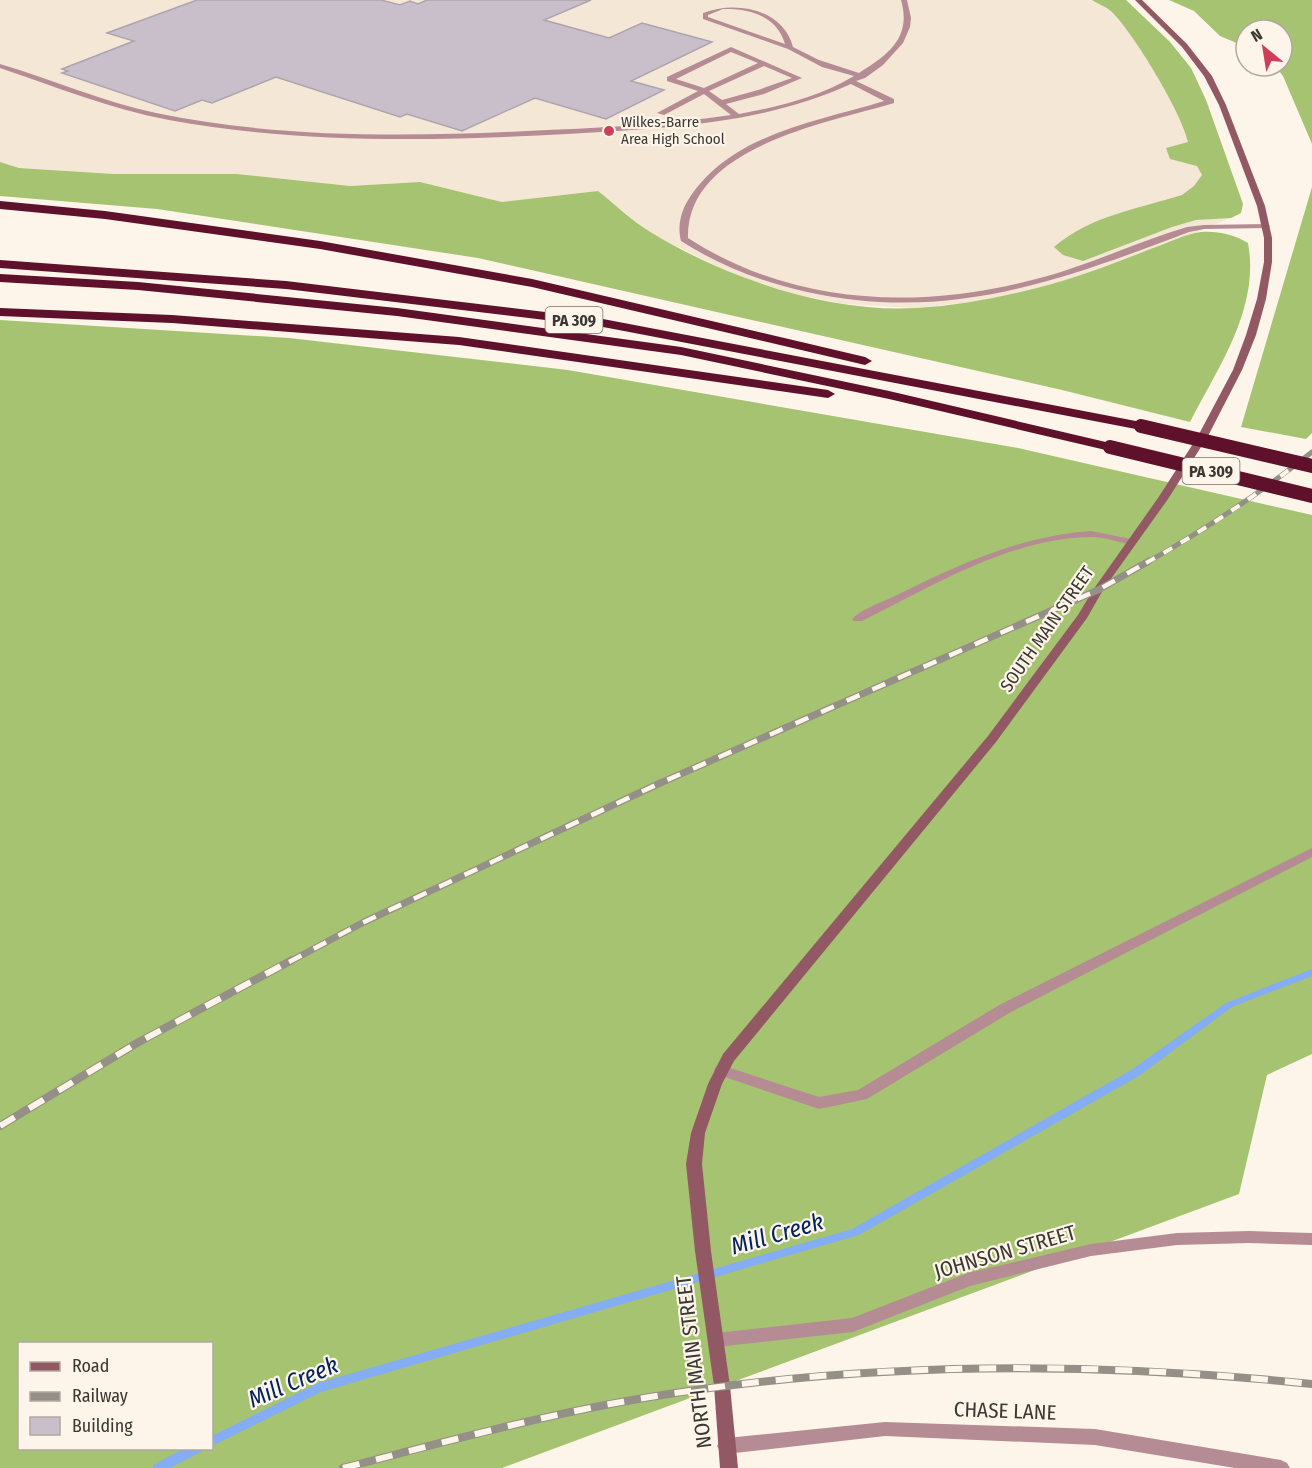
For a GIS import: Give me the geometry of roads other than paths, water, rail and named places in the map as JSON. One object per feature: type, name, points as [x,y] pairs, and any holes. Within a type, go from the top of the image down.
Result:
[{"type":"highway","points":[[0,205],[105,215],[320,245],[531,283],[1124,422]]},
{"type":"highway","name":"PA 309","points":[[0,264],[286,285],[603,323],[1124,422],[1312,466]]},
{"type":"highway","name":"PA 309","points":[[0,278],[138,286],[397,312],[681,351],[889,395],[1312,496]]},
{"type":"highway","points":[[0,312],[172,319],[459,341],[847,396],[1110,447]]},
{"type":"main road","name":"SOUTH MAIN STREET","points":[[703,1251],[694,1164],[698,1133],[721,1070],[728,1058],[992,739],[1083,616],[1131,542],[1202,441],[1234,379],[1259,311],[1266,278],[1268,240],[1262,209],[1208,76],[1192,55],[1138,0]]},
{"type":"main road","name":"NORTH MAIN STREET","points":[[703,1251],[716,1340],[729,1468]]},
{"type":"street","points":[[0,66],[139,111],[191,121],[307,134],[476,137],[660,124],[736,116],[794,103],[852,82],[887,58],[903,39],[908,20],[904,0]]},
{"type":"street","points":[[790,48],[782,28],[773,19],[750,8],[723,7],[710,9],[705,14],[709,22],[738,29],[790,48],[828,68],[862,76]]},
{"type":"street","points":[[721,103],[761,92],[798,78],[731,49],[669,78],[704,91],[736,116]]},
{"type":"street","points":[[661,113],[762,64]]},
{"type":"street","points":[[852,82],[891,100],[779,134],[728,164],[708,179],[692,196],[682,218],[684,239],[724,263],[804,290],[844,299],[922,302],[986,295],[1035,284],[1080,270],[1187,230],[1204,227],[1266,226]]},
{"type":"street","points":[[858,619],[972,563],[1014,549],[1062,536],[1092,534],[1131,542]]},
{"type":"street","points":[[721,1070],[819,1103],[862,1095],[1006,1008],[1312,852]]},
{"type":"street","name":"JOHNSON STREET","points":[[716,1340],[853,1325],[968,1280],[1091,1250],[1178,1239],[1249,1237],[1312,1239]]},
{"type":"street","name":"CHASE LANE","points":[[726,1446],[885,1429],[977,1432],[1095,1437],[1281,1468]]},
{"type":"waterway","name":"Mill Creek","points":[[213,1440],[318,1388],[855,1232],[1135,1073],[1229,1005],[1312,972]]},
{"type":"waterway","name":"Mill Creek","points":[[159,1468],[193,1450]]},
{"type":"railway","points":[[1146,563],[1231,511],[1312,452]]},
{"type":"railway","points":[[289,962],[362,923],[658,784],[1098,590],[1149,561]]},
{"type":"railway","points":[[0,1126],[137,1043],[292,960]]},
{"type":"railway","points":[[343,1468],[496,1429],[611,1404],[733,1385],[815,1377],[981,1368],[1063,1369],[1146,1371],[1312,1384]]},
{"type":"place","name":"Wilkes-Barre Area High School","points":[[609,131]]}]
